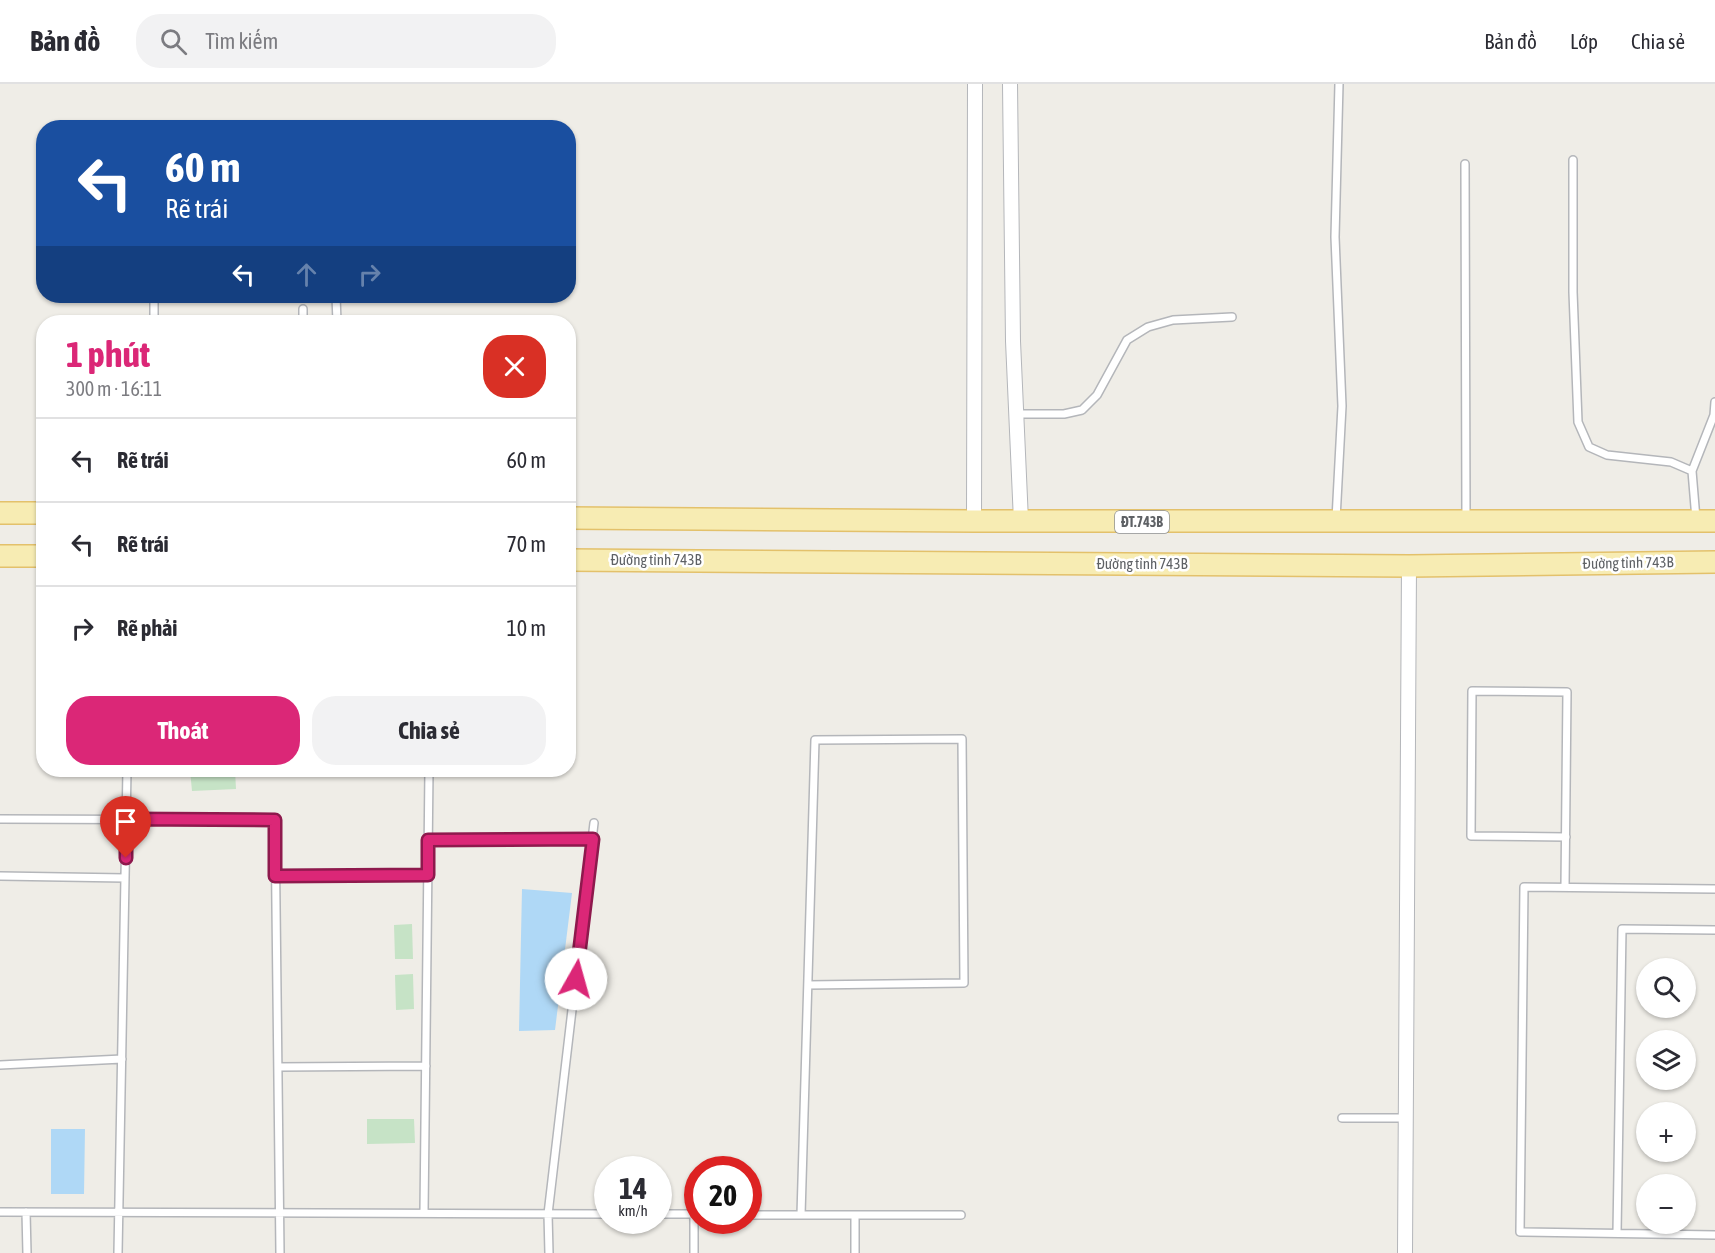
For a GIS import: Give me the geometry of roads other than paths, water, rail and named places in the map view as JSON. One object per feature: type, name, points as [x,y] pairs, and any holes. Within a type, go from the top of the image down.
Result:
[{"type":"main road","points":[[0,513],[36,513]]},
{"type":"main road","name":"ĐT.743B","points":[[576,518],[1466,523],[1705,521]]},
{"type":"main road","points":[[0,556],[36,556]]},
{"type":"main road","name":"Đường tỉnh 743B","points":[[576,560],[1409,566],[1715,562]]},
{"type":"street","points":[[974,521],[975,84]]},
{"type":"street","points":[[1010,84],[1013,341],[1021,521]]},
{"type":"street","points":[[1405,1253],[1409,566]]},
{"type":"lane","points":[[1336,522],[1342,406],[1335,237],[1339,84]]},
{"type":"lane","points":[[1573,160],[1573,292],[1578,422],[1590,447],[1607,455],[1671,462],[1692,471]]},
{"type":"lane","points":[[1465,164],[1466,523]]},
{"type":"lane","points":[[303,309],[303,315]]},
{"type":"lane","points":[[1017,414],[1064,414],[1082,410],[1097,395],[1127,340],[1148,327],[1173,321],[1232,317]]},
{"type":"lane","points":[[1705,521],[1692,471],[1714,415],[1715,402]]},
{"type":"lane","points":[[1565,887],[1566,837],[1567,692],[1472,691],[1471,836],[1566,837]]},
{"type":"lane","points":[[801,1215],[807,985],[815,740],[962,739],[964,983],[807,985]]},
{"type":"lane","points":[[118,1253],[127,777]]},
{"type":"lane","points":[[424,1213],[429,777]]},
{"type":"lane","points":[[0,819],[275,820],[280,1253]]},
{"type":"lane","points":[[549,1253],[548,1214],[594,823]]},
{"type":"lane","points":[[428,840],[593,839]]},
{"type":"lane","points":[[275,876],[428,875]]},
{"type":"lane","points":[[0,876],[125,878]]},
{"type":"lane","points":[[1715,889],[1524,887],[1520,1232],[1715,1234]]},
{"type":"lane","points":[[1617,1233],[1622,928],[1715,930]]},
{"type":"lane","points":[[0,1065],[122,1059]]},
{"type":"lane","points":[[278,1067],[426,1066]]},
{"type":"lane","points":[[1342,1118],[1406,1118]]},
{"type":"lane","points":[[0,1212],[594,1214]]},
{"type":"lane","points":[[26,1212],[27,1253]]},
{"type":"lane","points":[[762,1215],[961,1215]]},
{"type":"lane","points":[[855,1215],[855,1253]]},
{"type":"lane","points":[[694,1234],[694,1253]]},
{"type":"water","points":[[522,889],[572,893],[555,1030],[519,1031]]},
{"type":"water","points":[[51,1129],[85,1129],[84,1194],[51,1194]]}]
